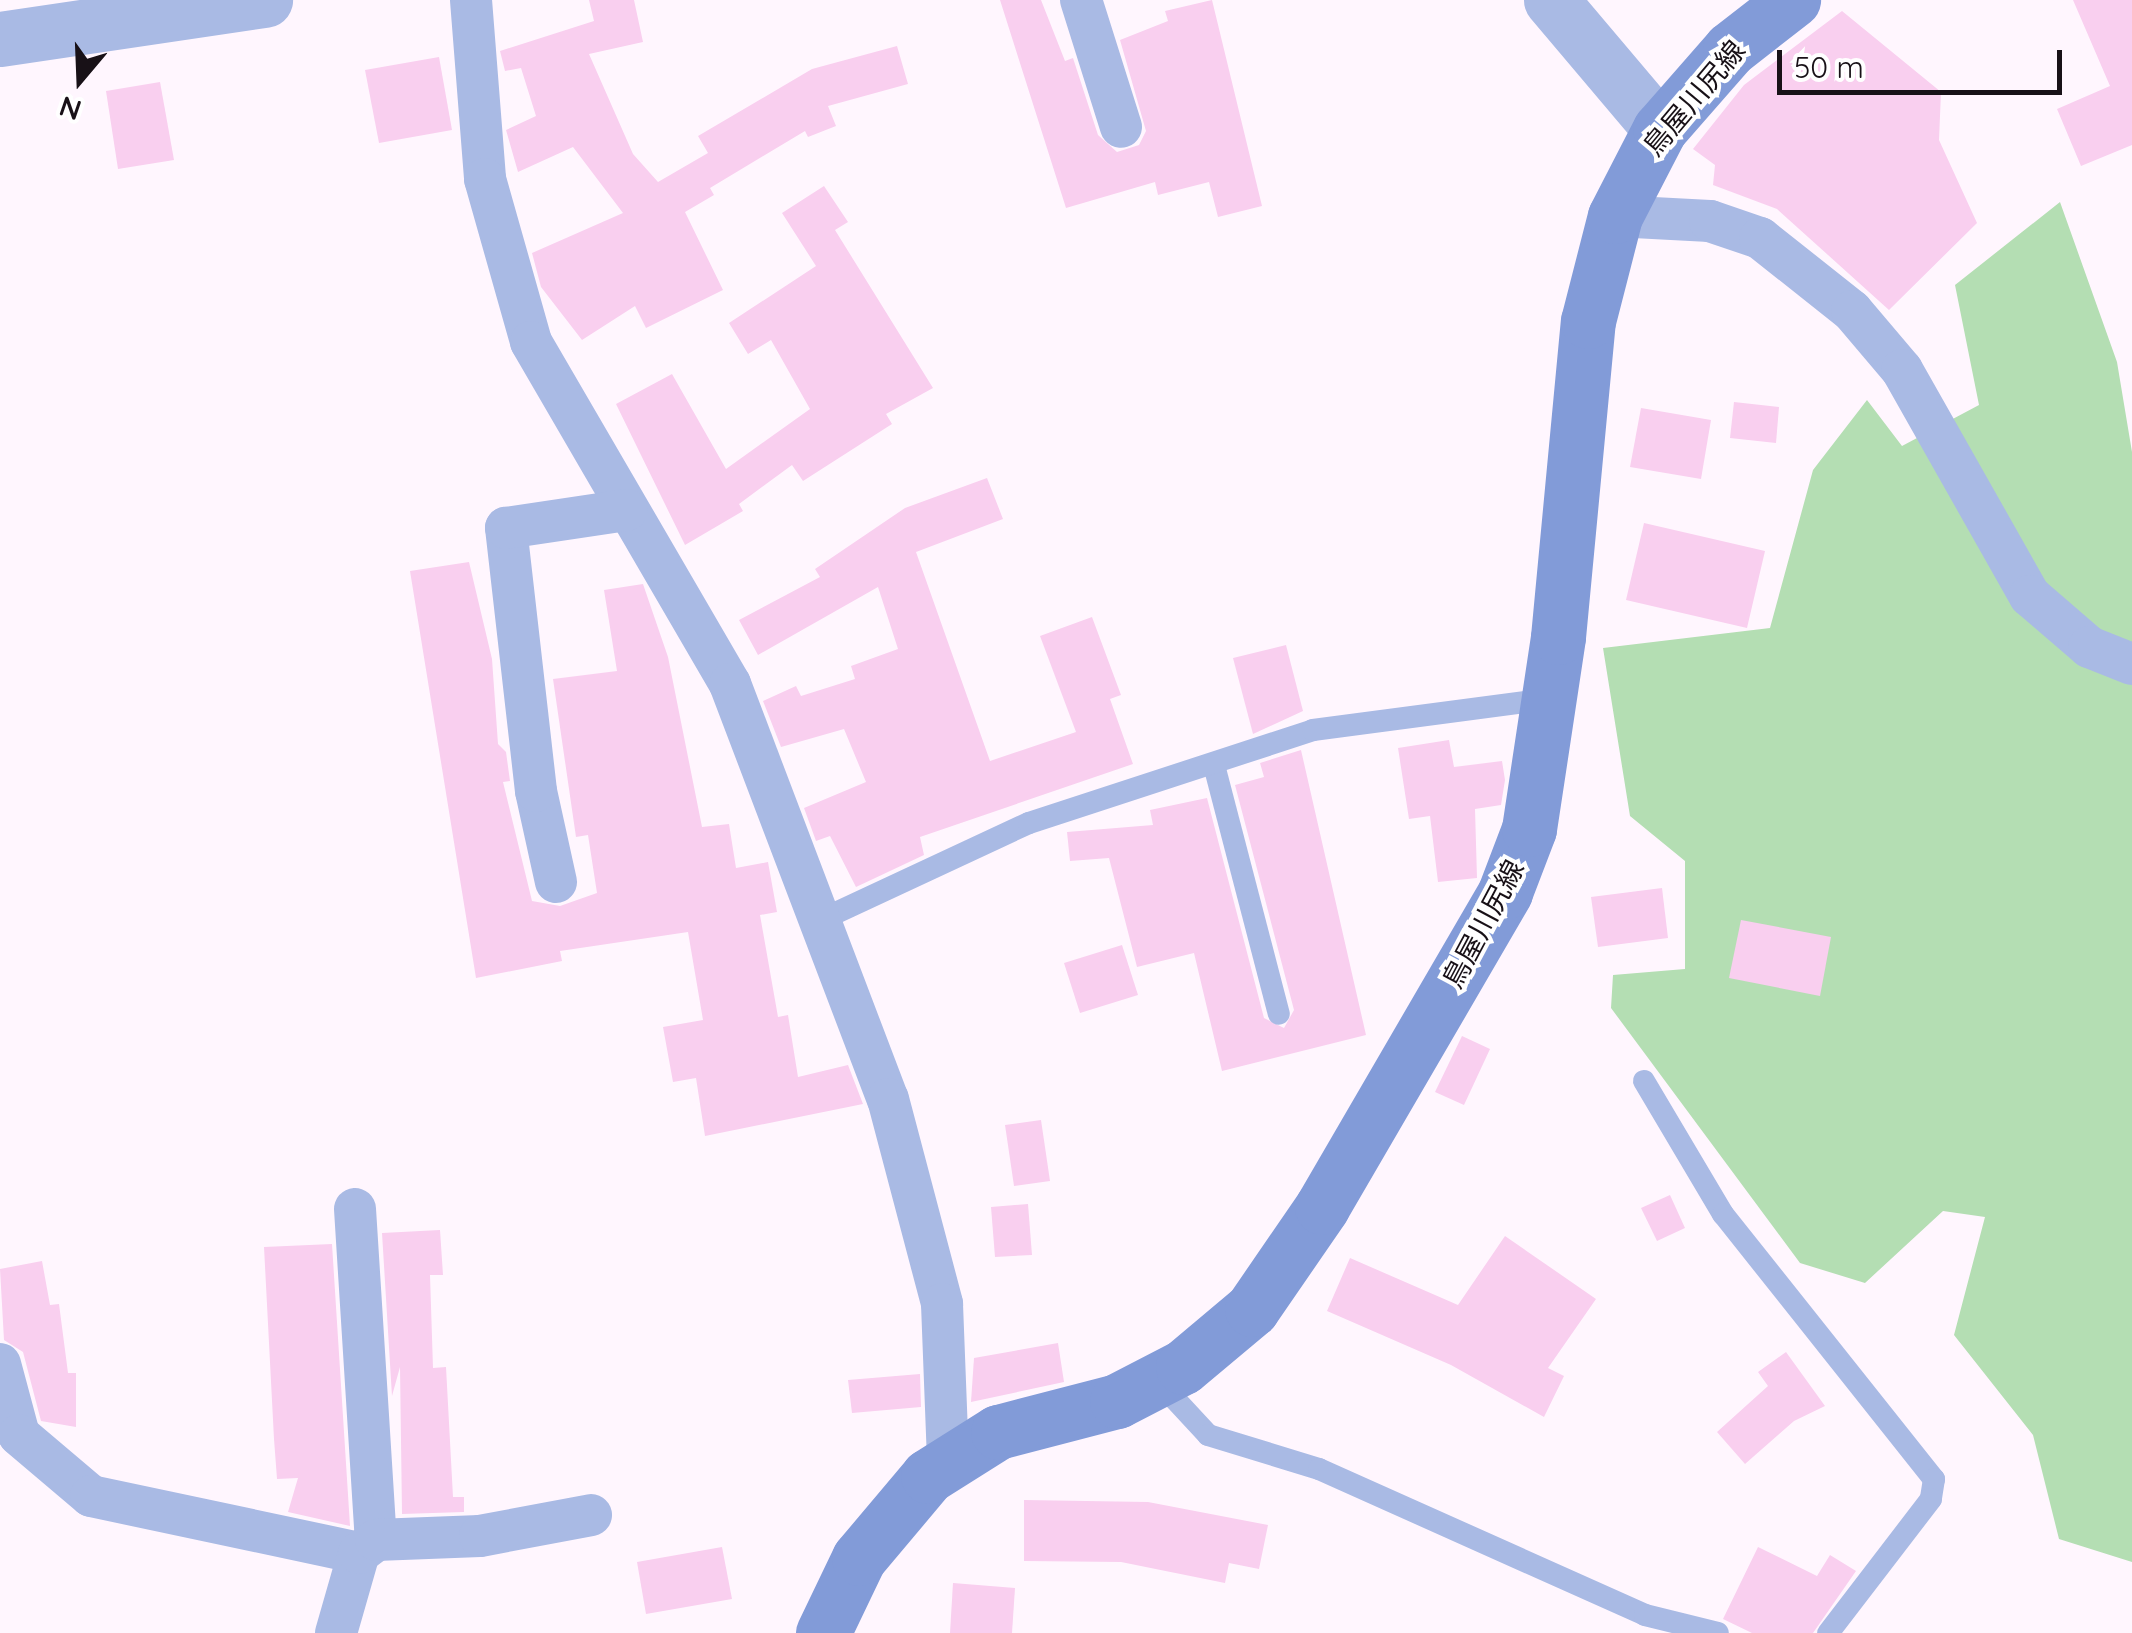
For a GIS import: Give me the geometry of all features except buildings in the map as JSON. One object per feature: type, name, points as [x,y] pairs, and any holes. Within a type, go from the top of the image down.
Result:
[{"type":"main road","name":"鳥屋川尻線","points":[[823,1633],[870,1542],[948,1460],[1007,1428],[1159,1382],[1236,1326],[1273,1283],[1489,922],[1529,830],[1551,699],[1588,321],[1615,216],[1660,129],[1730,49],[1793,0]]},
{"type":"street","points":[[0,39],[265,0]]},
{"type":"street","points":[[471,0],[482,160],[520,310],[552,388],[730,684],[825,918],[888,1099],[942,1304],[948,1460]]},
{"type":"street","points":[[1081,0],[1122,126]]},
{"type":"street","points":[[1552,0],[1660,129]]},
{"type":"street","points":[[1615,216],[1710,221],[1760,238],[1852,311],[1902,370],[2030,596],[2089,646],[2132,664]]},
{"type":"street","points":[[556,882],[536,791],[506,528],[627,510]]},
{"type":"street","points":[[336,1633],[367,1547],[355,1209]]},
{"type":"street","points":[[0,1364],[20,1435],[91,1496],[367,1547],[480,1536],[591,1514]]},
{"type":"lane","points":[[825,918],[1030,823],[1313,730],[1551,699]]},
{"type":"lane","points":[[1214,765],[1279,1014]]},
{"type":"lane","points":[[1644,1081],[1723,1214],[1934,1479],[1930,1499],[1828,1633]]},
{"type":"lane","points":[[1159,1382],[1208,1435],[1319,1469],[1645,1615],[1718,1633]]},
{"type":"green space","points":[[2060,202],[2117,362],[2132,452],[2132,1562],[2059,1539],[2033,1435],[1954,1335],[1985,1217],[1943,1211],[1865,1283],[1800,1263],[1611,1008],[1613,975],[1685,969],[1685,861],[1630,816],[1603,648],[1770,628],[1813,470],[1867,400],[1902,446],[1979,405],[1955,285]]}]
